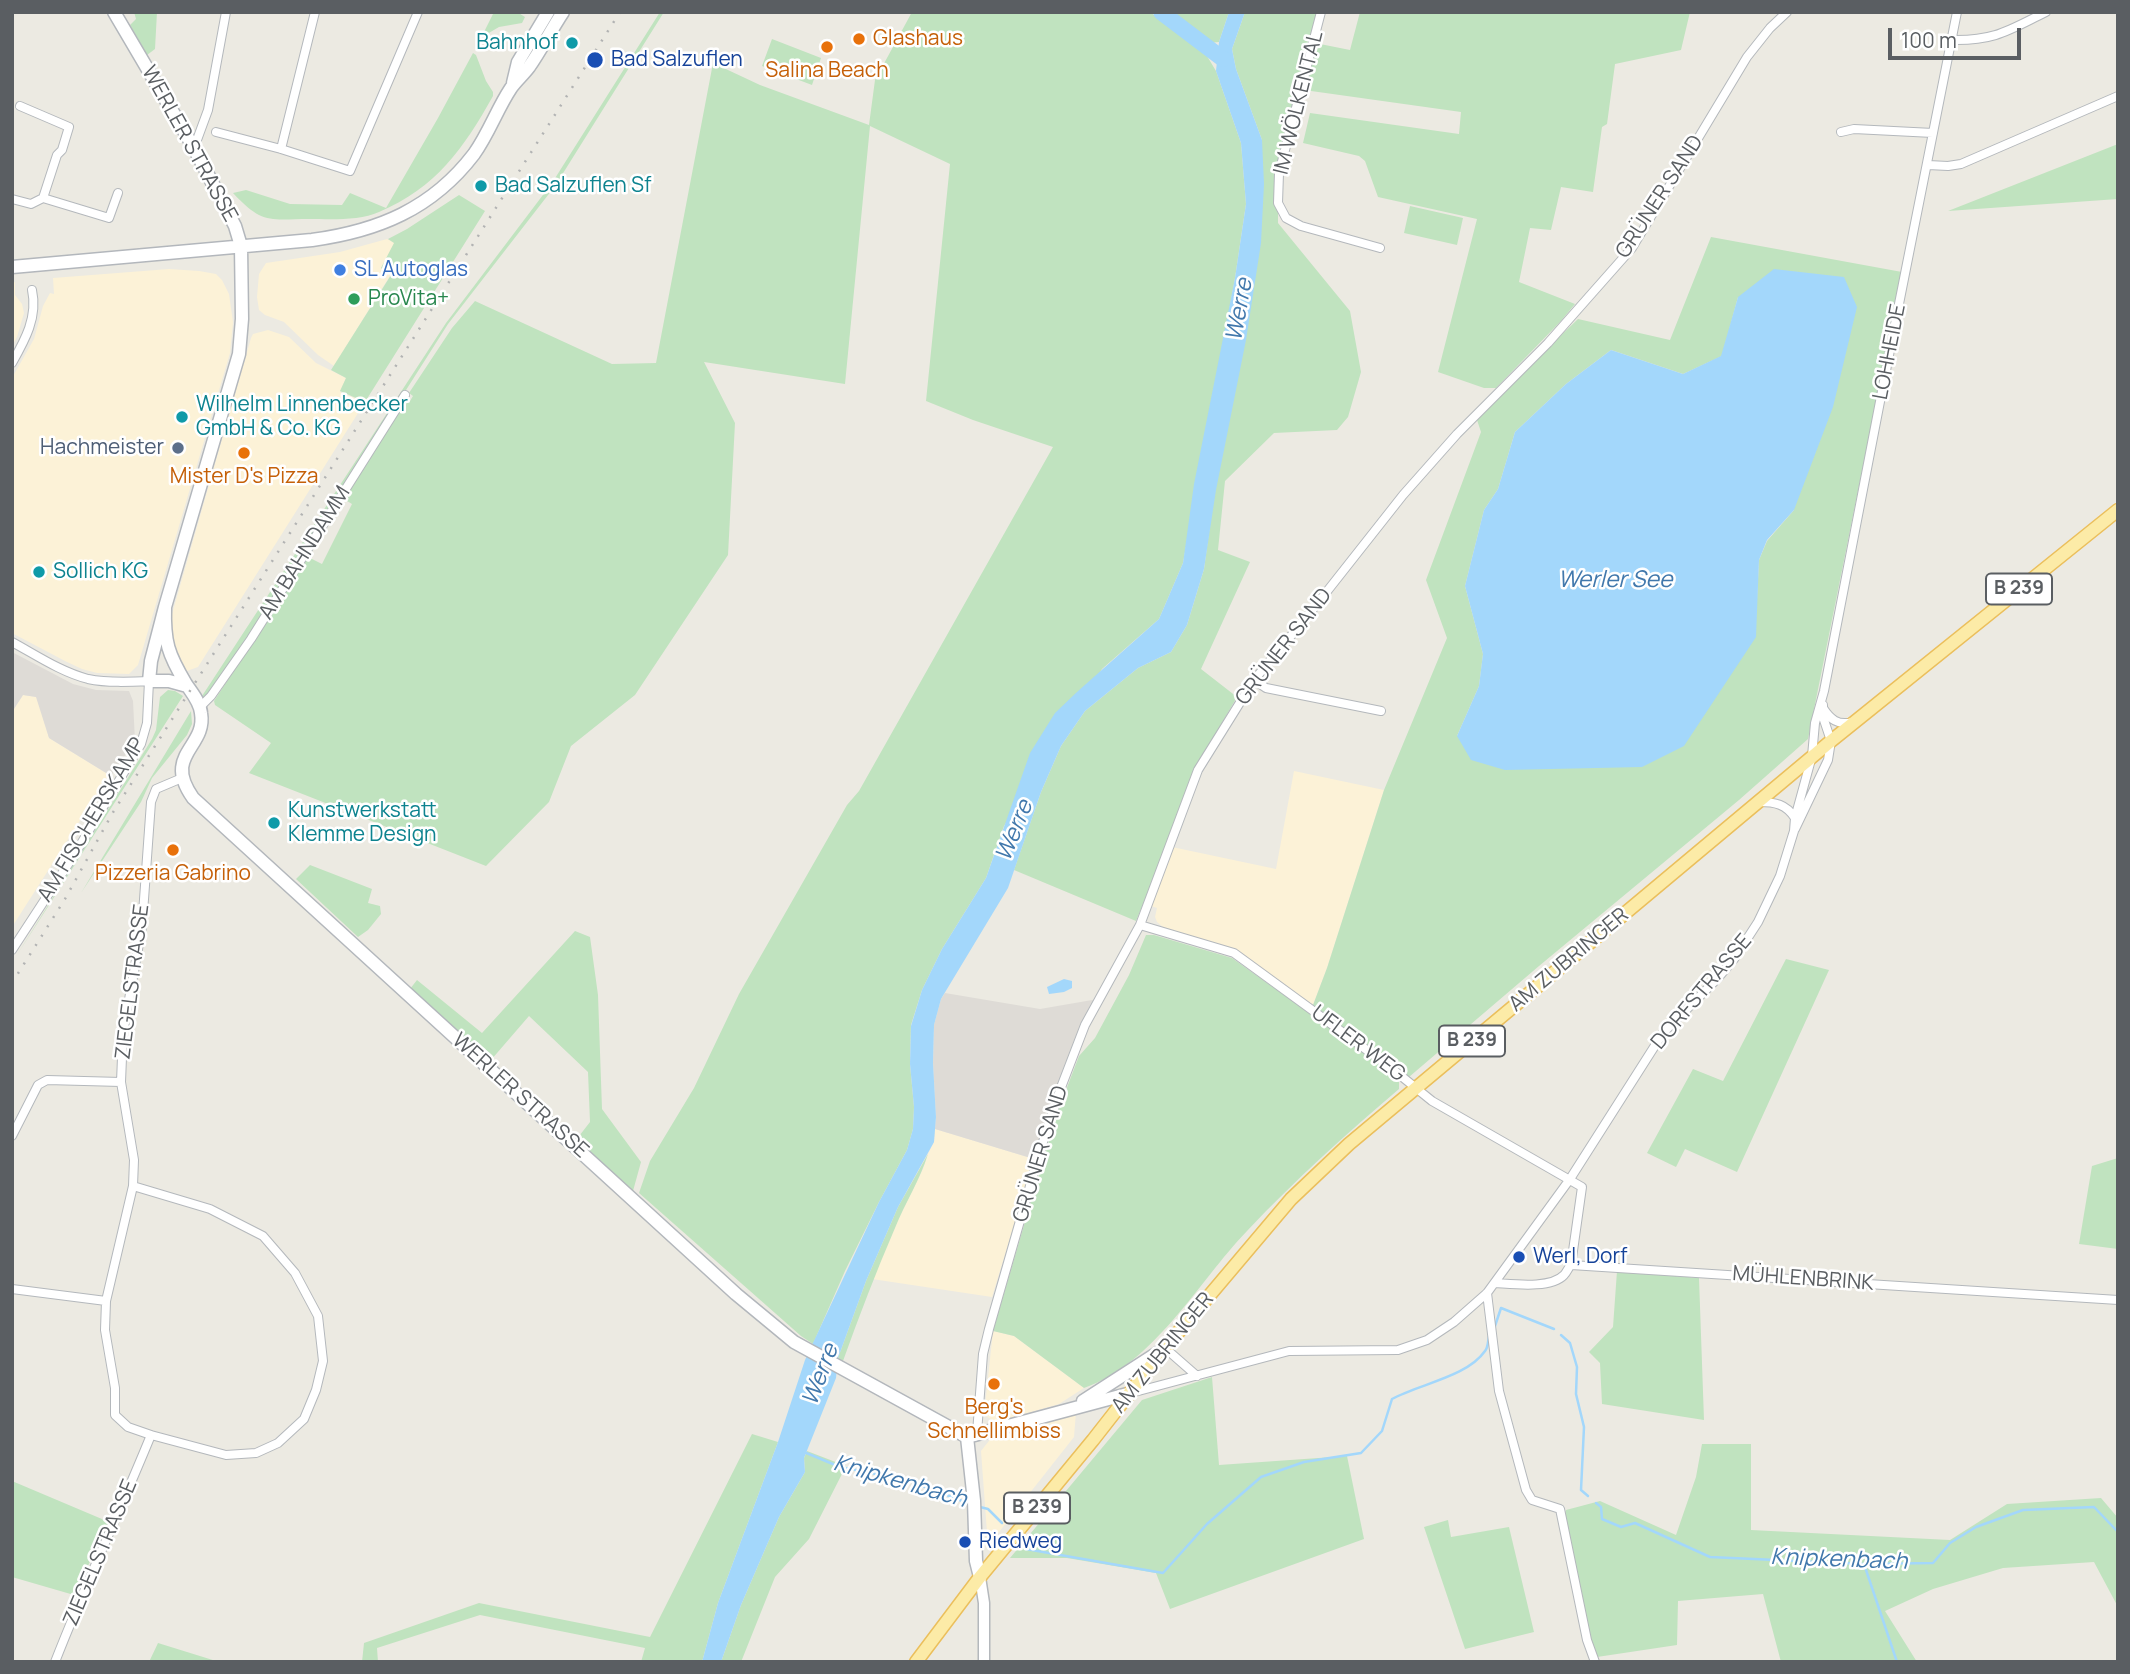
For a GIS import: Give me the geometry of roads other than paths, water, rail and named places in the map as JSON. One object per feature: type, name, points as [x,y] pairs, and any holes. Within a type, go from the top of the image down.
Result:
[{"type":"main road","name":"WERLER STRASSE","points":[[114,12],[228,210],[241,246],[242,319],[239,354],[164,607],[149,681]]},
{"type":"main road","points":[[511,88],[518,62],[548,12]]},
{"type":"main road","points":[[12,267],[330,238],[382,224],[404,214],[429,199],[454,177],[474,153],[511,88],[529,67],[563,12]]},
{"type":"main road","name":"AM ZUBRINGER","points":[[916,1662],[979,1577],[1291,1199],[1349,1144],[1812,756],[2118,510]]},
{"type":"main road","name":"WERLER STRASSE","points":[[164,607],[164,635],[168,650],[200,707]]},
{"type":"main road","points":[[149,681],[169,681],[187,686]]},
{"type":"main road","points":[[182,778],[185,755],[200,730],[200,707]]},
{"type":"main road","name":"WERLER STRASSE","points":[[182,778],[193,798],[736,1294],[794,1342],[839,1368],[972,1435]]},
{"type":"main road","points":[[1073,1407],[1166,1348]]},
{"type":"main road","points":[[979,1577],[976,1561],[972,1435],[1131,1393]]},
{"type":"street","points":[[194,148],[208,110],[226,12]]},
{"type":"street","points":[[281,149],[315,12]]},
{"type":"street","points":[[216,132],[351,171],[418,12]]},
{"type":"street","name":"IM WÖLKENTAL","points":[[1321,12],[1279,173],[1278,204],[1286,218],[1301,226],[1380,248]]},
{"type":"street","name":"GRÜNER SAND","points":[[972,1435],[989,1329],[1060,1090],[1085,1025],[1140,925],[1198,770],[1254,680],[1377,527],[1441,451],[1548,343],[1632,248],[1746,57],[1765,33],[1787,12]]},
{"type":"street","name":"LOHHEIDE","points":[[1812,756],[1815,723],[1824,691],[1957,12]]},
{"type":"street","points":[[1952,40],[1977,41],[2005,33],[2046,12]]},
{"type":"street","points":[[1928,165],[1961,164],[2118,96]]},
{"type":"street","points":[[20,106],[69,127],[43,198]]},
{"type":"street","points":[[1841,132],[1854,129],[1933,133]]},
{"type":"street","points":[[12,199],[30,204],[43,198],[109,218],[118,193]]},
{"type":"street","points":[[12,363],[32,322],[35,302],[32,289]]},
{"type":"street","name":"AM BAHNDAMM","points":[[200,707],[211,696],[251,639],[405,395]]},
{"type":"street","points":[[12,642],[69,673],[89,679],[149,681]]},
{"type":"street","points":[[1254,680],[1266,688],[1381,711]]},
{"type":"street","name":"AM FISCHERSKAMP","points":[[12,950],[76,852],[141,744],[147,723],[149,681]]},
{"type":"street","name":"LOHHEIDE","points":[[1824,691],[1823,717],[1831,741]]},
{"type":"street","points":[[1823,708],[1829,718],[1839,723],[1856,721]]},
{"type":"street","name":"DORFSTRASSE","points":[[1131,1393],[1289,1351],[1398,1350],[1427,1340],[1454,1322],[1487,1293],[1570,1179],[1663,1033],[1718,978],[1749,937],[1780,877],[1794,831],[1828,760],[1831,741]]},
{"type":"street","name":"DORFSTRASSE","points":[[1794,831],[1812,756]]},
{"type":"street","name":"ZIEGELSTRASSE","points":[[55,1662],[78,1602],[115,1523],[151,1435],[128,1427],[115,1415],[114,1388],[105,1330],[106,1301],[133,1186],[134,1160],[121,1082],[123,1033],[142,928],[151,802],[156,789],[182,778]]},
{"type":"street","points":[[1759,802],[1778,803],[1795,818]]},
{"type":"street","name":"UFLER WEG","points":[[1140,925],[1234,953],[1432,1101],[1570,1179]]},
{"type":"street","points":[[12,1136],[38,1085],[47,1080],[121,1082]]},
{"type":"street","points":[[1495,1283],[1543,1283],[1564,1275],[1571,1265],[1582,1187],[1570,1179]]},
{"type":"street","points":[[133,1186],[209,1209],[264,1236],[295,1273],[318,1316],[323,1361],[316,1390],[304,1419],[278,1443],[256,1453],[226,1455],[151,1435]]},
{"type":"street","name":"MÜHLENBRINK","points":[[1571,1265],[2118,1300]]},
{"type":"street","points":[[12,1289],[106,1301]]},
{"type":"street","points":[[1487,1293],[1499,1391],[1526,1490],[1532,1500],[1560,1509],[1587,1640],[1595,1662]]},
{"type":"street","points":[[1166,1348],[1197,1376]]},
{"type":"street","points":[[979,1577],[984,1603],[984,1662]]},
{"type":"water","name":"Werre","points":[[1229,12],[1245,12],[1232,49],[1236,69],[1262,140],[1264,184],[1261,243],[1204,569],[1187,625],[1171,652],[1138,668],[1085,711],[1061,746],[1041,792],[1008,888],[941,999],[934,1025],[934,1142],[898,1207],[866,1281],[838,1358],[836,1378],[804,1458],[805,1472],[779,1517],[741,1605],[721,1662],[702,1662],[718,1603],[778,1442],[805,1360],[879,1202],[907,1150],[913,1129],[914,1107],[910,1064],[911,1026],[922,990],[942,949],[986,878],[1030,753],[1055,713],[1159,619],[1183,563],[1194,484],[1235,278],[1246,204],[1241,143],[1216,71],[1219,42]]},
{"type":"water","name":"Werler See","points":[[1774,269],[1844,277],[1857,307],[1833,407],[1794,510],[1767,540],[1759,560],[1756,637],[1684,746],[1642,767],[1505,770],[1471,760],[1457,736],[1479,686],[1483,654],[1465,586],[1484,510],[1498,489],[1515,432],[1566,384],[1611,350],[1683,374],[1721,356],[1738,297]]},
{"type":"water","points":[[1064,979],[1072,981],[1072,988],[1049,994],[1047,987]]},
{"type":"waterway","points":[[1161,12],[1223,59]]},
{"type":"waterway","name":"Knipkenbach","points":[[1495,1326],[1501,1308],[1554,1329]]},
{"type":"waterway","name":"Knipkenbach","points":[[1561,1335],[1570,1343],[1577,1367],[1576,1394],[1584,1427],[1581,1490],[1588,1496]]},
{"type":"waterway","name":"Knipkenbach","points":[[1026,1549],[1163,1573],[1207,1524],[1261,1477],[1304,1462],[1361,1453],[1382,1431],[1392,1399],[1467,1367],[1486,1350],[1489,1336]]},
{"type":"waterway","name":"Knipkenbach","points":[[804,1452],[840,1467],[907,1480],[970,1504]]},
{"type":"waterway","name":"Knipkenbach","points":[[1596,1503],[1601,1507],[1602,1519],[1621,1527],[1635,1523],[1710,1557],[1864,1564],[1933,1563],[1950,1543],[1976,1527],[2023,1510],[2094,1507],[2118,1532]]},
{"type":"waterway","name":"Knipkenbach","points":[[980,1507],[988,1509],[1002,1523]]},
{"type":"waterway","points":[[1864,1564],[1897,1662]]},
{"type":"railway","points":[[12,983],[65,899],[112,814],[620,12]]},
{"type":"place","name":"Glashaus","points":[[859,39]]},
{"type":"place","name":"Bahnhof","points":[[572,43]]},
{"type":"place","name":"Salina Beach","points":[[827,47]]},
{"type":"place","name":"Bad Salzuflen","points":[[595,60]]},
{"type":"place","name":"Bad Salzuflen Sf","points":[[481,186]]},
{"type":"place","name":"SL Autoglas","points":[[340,270]]},
{"type":"place","name":"ProVita+","points":[[354,299]]},
{"type":"place","name":"Wilhelm Linnenbecker GmbH & Co. KG","points":[[182,417]]},
{"type":"place","name":"Hachmeister","points":[[178,448]]},
{"type":"place","name":"Mister D's Pizza","points":[[244,453]]},
{"type":"place","name":"Sollich KG","points":[[39,572]]},
{"type":"place","name":"Kunstwerkstatt Klemme Design","points":[[274,823]]},
{"type":"place","name":"Pizzeria Gabrino","points":[[173,850]]},
{"type":"place","name":"Werl, Dorf","points":[[1519,1257]]},
{"type":"place","name":"Berg's Schnellimbiss","points":[[994,1384]]},
{"type":"place","name":"Riedweg","points":[[965,1542]]}]
